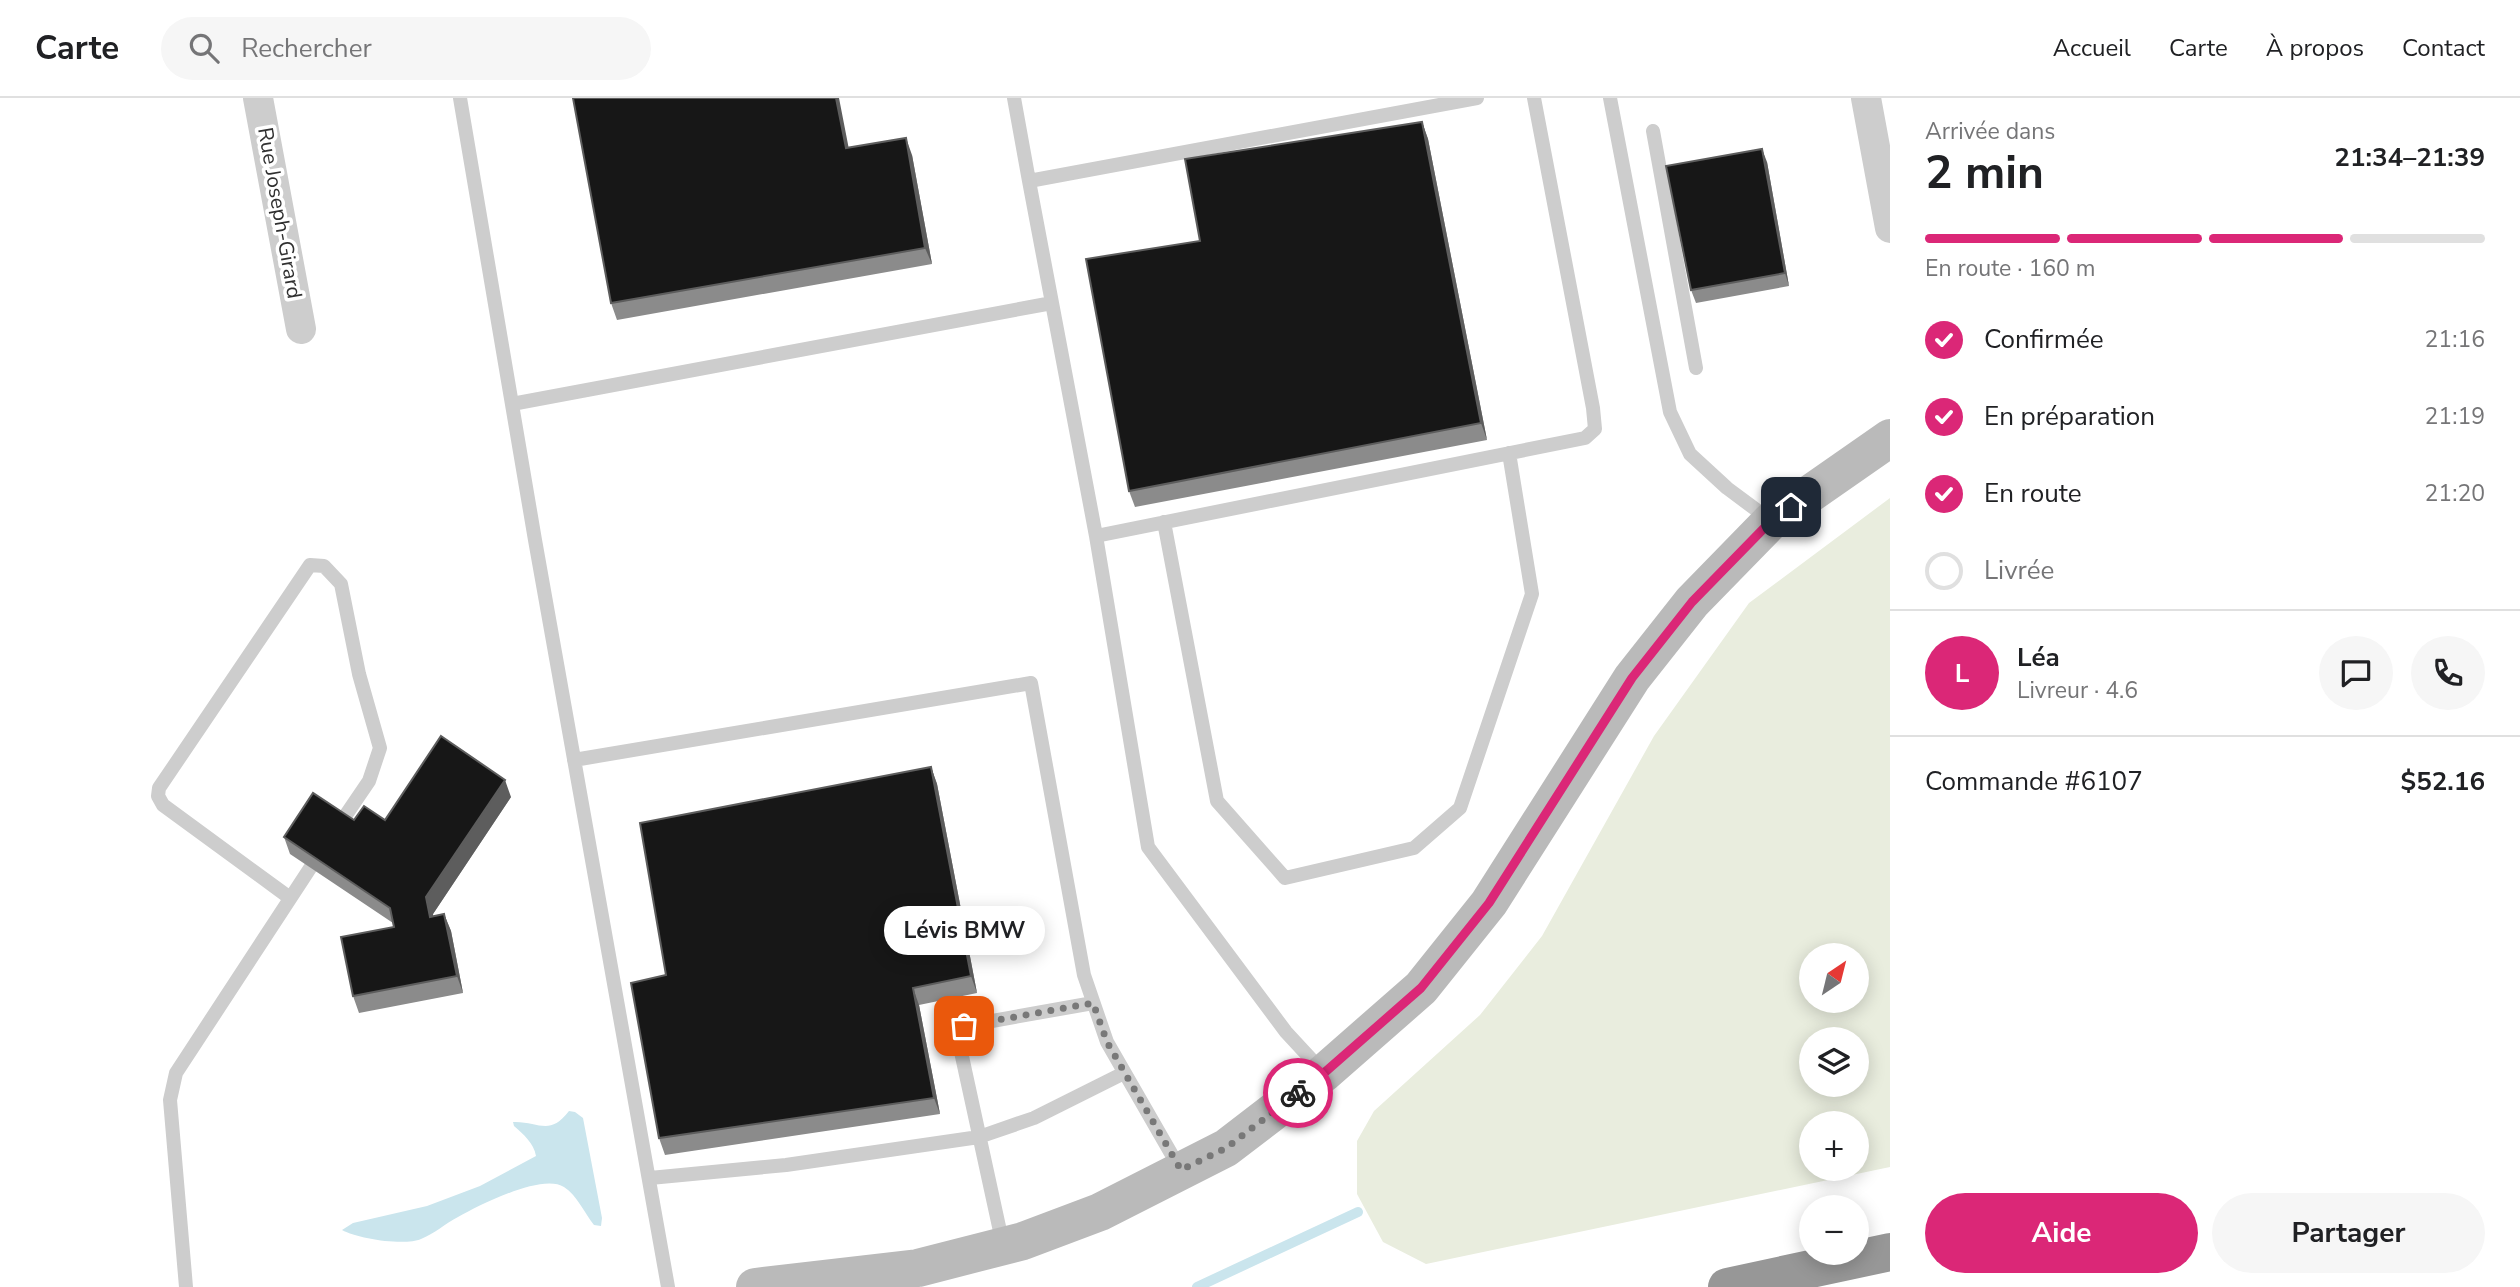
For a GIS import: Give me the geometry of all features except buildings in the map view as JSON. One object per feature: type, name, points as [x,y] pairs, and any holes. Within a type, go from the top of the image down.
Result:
[{"type":"highway","points":[[1727,1287],[1890,1252]]},
{"type":"street","name":"Rue Joseph-Girard","points":[[258,98],[301,329]]},
{"type":"street","points":[[1866,98],[1890,228]]},
{"type":"street","points":[[755,1287],[918,1268],[1023,1241],[1100,1212],[1226,1148],[1324,1073],[1421,988],[1489,903],[1632,678],[1692,602],[1771,521],[1890,438]]},
{"type":"lane","points":[[460,98],[573,761],[668,1287]]},
{"type":"lane","points":[[1014,98],[1096,536],[1148,847],[1286,1032],[1324,1073]]},
{"type":"lane","points":[[1029,181],[1477,98]]},
{"type":"lane","points":[[1096,536],[1585,438],[1595,429],[1534,98]]},
{"type":"lane","points":[[1609,98],[1670,412],[1689,454],[1727,488],[1771,521]]},
{"type":"lane","points":[[1653,131],[1696,368]]},
{"type":"lane","points":[[512,404],[1052,303]]},
{"type":"lane","points":[[1164,522],[1217,801],[1285,878],[1414,848],[1460,808],[1532,594],[1509,453]]},
{"type":"lane","points":[[186,1287],[170,1100],[176,1073],[369,780],[380,748],[359,674],[341,584],[324,566],[310,565],[159,788],[158,796],[163,805],[290,898]]},
{"type":"lane","points":[[573,761],[1031,683],[1084,975],[1107,1042],[1181,1170]]},
{"type":"lane","points":[[1003,1246],[958,1038],[964,1026],[1093,1003]]},
{"type":"lane","points":[[650,1178],[786,1165],[979,1136],[1034,1118],[1124,1073]]},
{"type":"shaded area","points":[[1890,498],[1890,1167],[1869,1171],[1869,1111],[1799,1111],[1799,1181],[1823,1181],[1426,1264],[1383,1242],[1357,1194],[1357,1141],[1374,1111],[1480,1015],[1542,936],[1654,736],[1749,603]]},
{"type":"water","points":[[569,1111],[583,1118],[602,1218],[601,1226],[594,1225],[569,1190],[554,1184],[541,1184],[495,1199],[414,1241],[381,1240],[342,1230],[353,1223],[427,1206],[480,1186],[536,1156],[531,1143],[513,1122],[549,1126],[562,1119]]},
{"type":"waterway","points":[[1197,1287],[1358,1212]]},
{"type":"way so far","points":[[964,1026],[1093,1003],[1107,1042],[1181,1170],[1226,1148],[1298,1093]]},
{"type":"place","name":"Lévis BMW","points":[[964,1026]]},
{"type":"route","points":[[1298,1093],[1421,988],[1489,903],[1632,678],[1692,602],[1771,521],[1791,507]]}]
